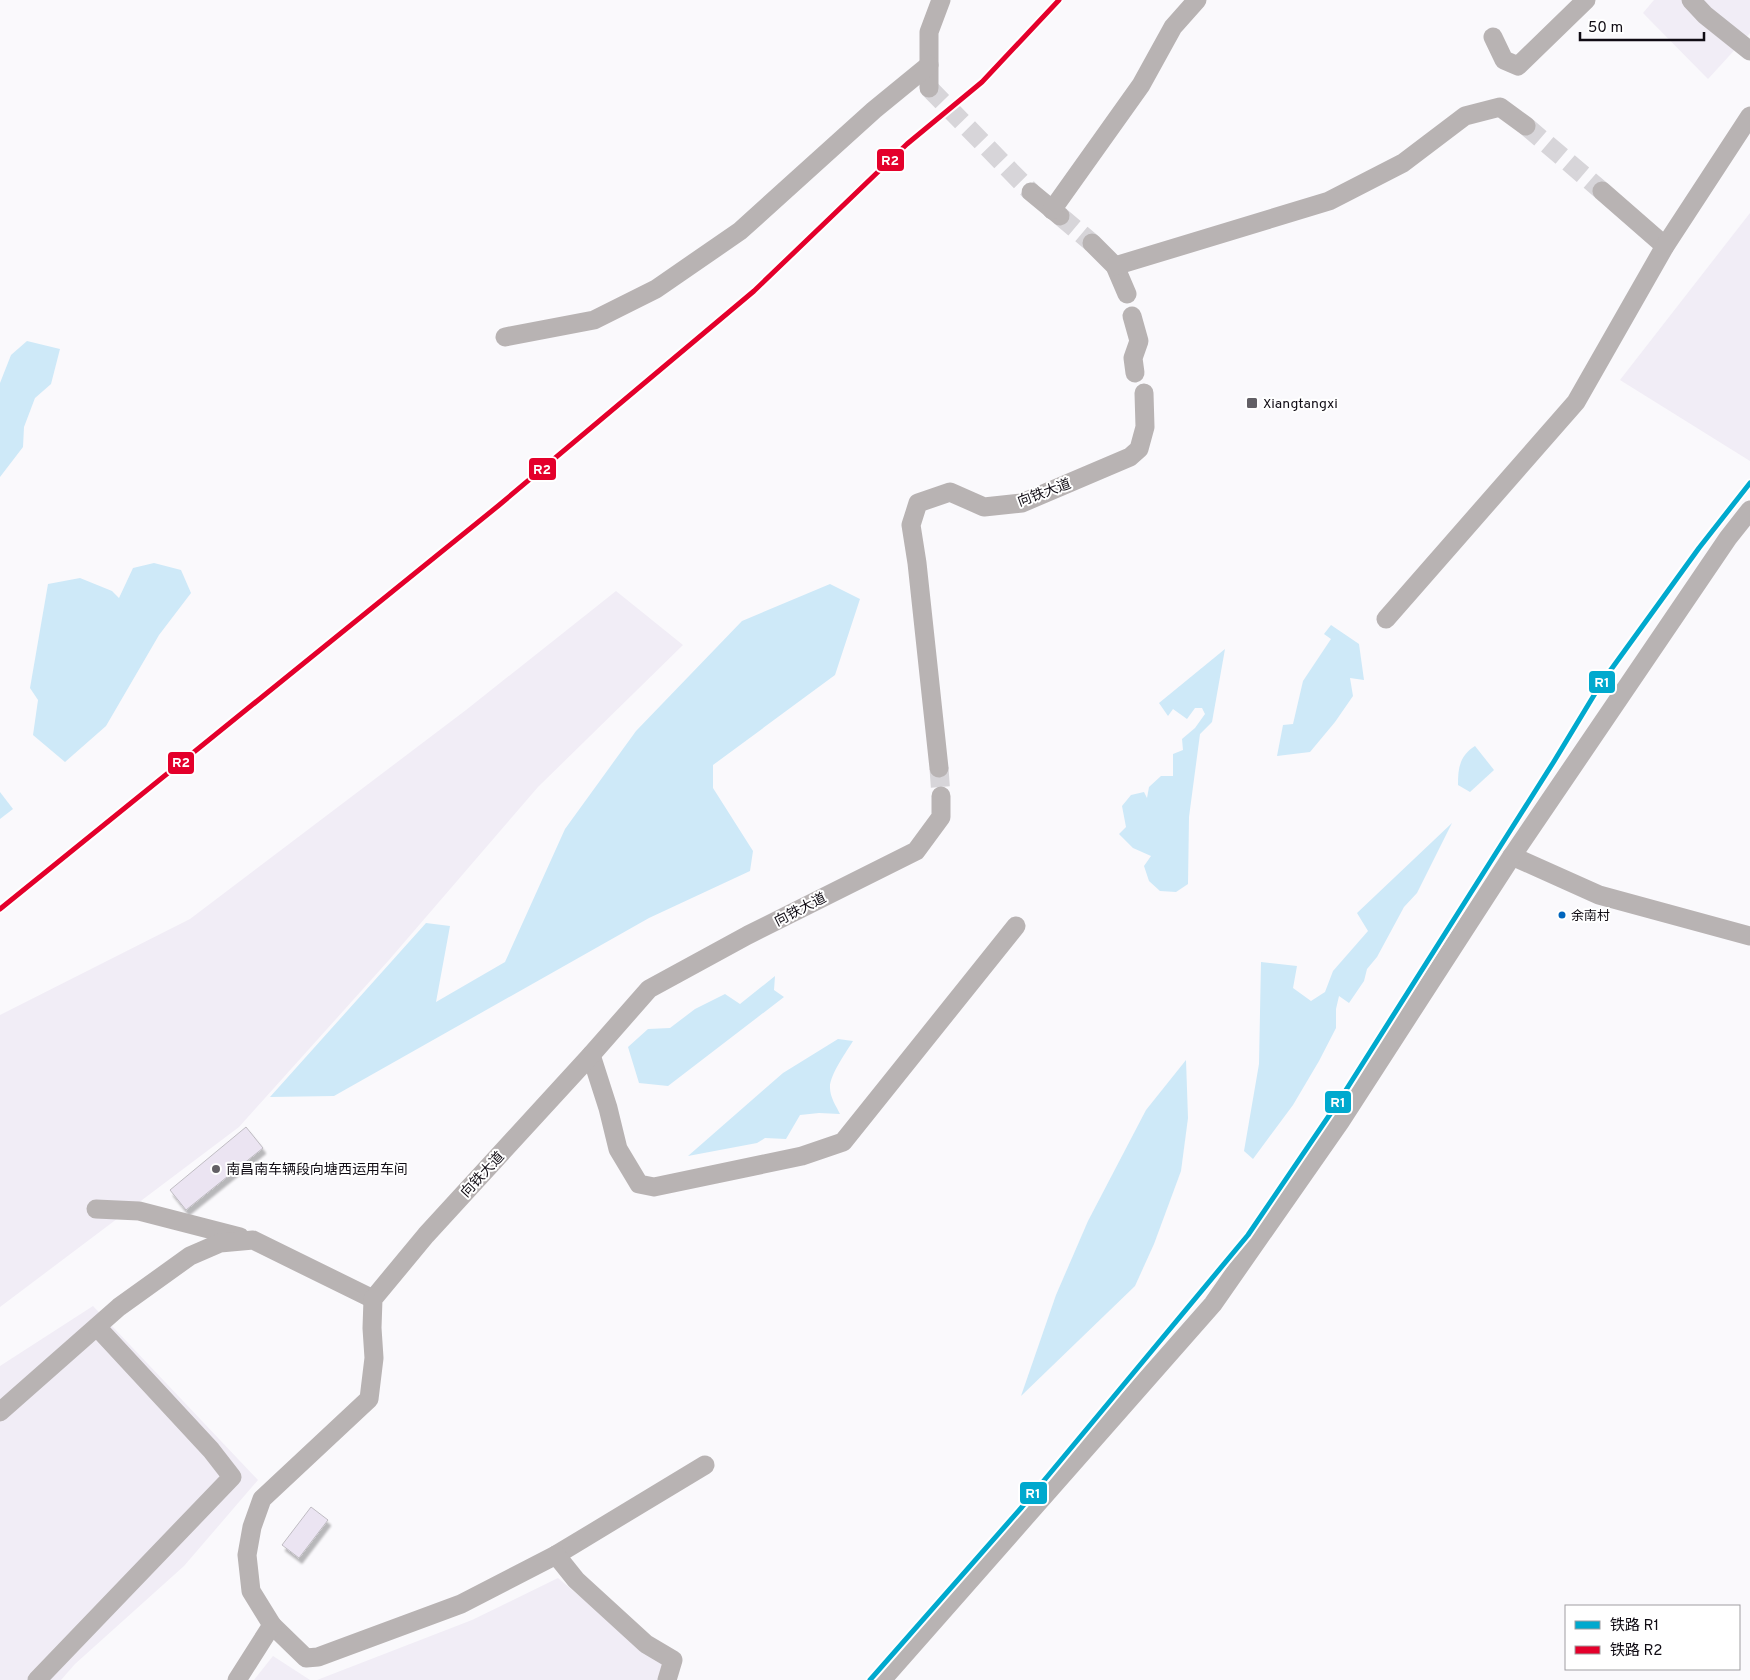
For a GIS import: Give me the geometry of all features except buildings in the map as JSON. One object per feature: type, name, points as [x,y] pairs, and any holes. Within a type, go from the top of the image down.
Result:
[{"type":"street","points":[[929,88],[929,32],[941,0]]},
{"type":"street","points":[[1031,192],[1056,213],[1141,85],[1173,27],[1197,0]]},
{"type":"street","points":[[1493,37],[1504,60],[1518,66],[1586,0]]},
{"type":"street","points":[[1691,0],[1730,36],[1750,51]]},
{"type":"street","points":[[505,338],[594,320],[656,289],[740,231],[874,110],[929,65]]},
{"type":"street","points":[[1115,266],[1329,201],[1403,163],[1465,116],[1500,107],[1526,126]]},
{"type":"street","points":[[1386,619],[1576,402],[1665,246],[1750,116]]},
{"type":"street","points":[[1602,190],[1665,246]]},
{"type":"street","points":[[1092,243],[1115,266],[1127,294]]},
{"type":"street","points":[[1132,316],[1139,341],[1133,358],[1135,373]]},
{"type":"street","name":"向铁大道","points":[[939,768],[917,563],[911,525],[918,503],[950,492],[984,507],[1022,503],[1130,457],[1139,449],[1145,427],[1144,393]]},
{"type":"street","points":[[882,1680],[1213,1304],[1340,1122],[1512,856],[1722,546],[1750,510]]},
{"type":"street","name":"向铁大道","points":[[373,1299],[426,1234],[592,1055],[649,989],[748,935],[916,851],[941,817],[941,796]]},
{"type":"street","points":[[1512,856],[1599,895],[1750,936]]},
{"type":"street","points":[[592,1055],[618,1149],[639,1184],[654,1187],[802,1156],[843,1142],[1016,926]]},
{"type":"street","points":[[96,1209],[139,1211],[253,1240],[373,1299],[374,1358],[369,1399],[262,1499],[252,1527],[247,1555],[251,1591],[272,1625],[306,1658],[318,1657],[461,1604],[556,1555],[705,1465]]},
{"type":"street","points":[[0,1412],[119,1307],[190,1256],[220,1243],[253,1240]]},
{"type":"street","points":[[37,1680],[232,1477],[211,1450],[97,1327]]},
{"type":"street","points":[[556,1555],[576,1580],[646,1644],[673,1660],[667,1680]]},
{"type":"street","points":[[237,1680],[272,1625]]},
{"type":"shaded area","points":[[1654,0],[1750,0],[1750,33],[1708,79],[1643,13]]},
{"type":"shaded area","points":[[1750,213],[1750,461],[1620,380]]},
{"type":"shaded area","points":[[616,591],[683,645],[538,787],[389,960],[239,1127],[0,1307],[0,1015],[190,919],[466,710]]},
{"type":"shaded area","points":[[93,1306],[258,1480],[184,1566],[75,1664],[61,1680],[0,1680],[0,1366]]},
{"type":"shaded area","points":[[558,1578],[653,1658],[678,1668],[676,1680],[317,1680],[472,1620]]},
{"type":"shaded area","points":[[273,1656],[310,1680],[254,1680]]},
{"type":"water","points":[[27,341],[60,349],[51,384],[35,398],[24,427],[23,447],[0,477],[0,383],[11,355]]},
{"type":"water","points":[[154,563],[181,570],[191,593],[159,635],[106,726],[65,762],[33,735],[38,700],[30,688],[48,584],[80,578],[112,591],[119,598],[133,568]]},
{"type":"water","points":[[830,584],[860,599],[835,675],[713,765],[713,788],[753,851],[750,871],[649,918],[334,1096],[270,1097],[426,923],[450,926],[436,1002],[505,962],[565,829],[636,731],[742,621]]},
{"type":"water","points":[[1331,625],[1359,644],[1364,680],[1350,678],[1353,696],[1335,722],[1310,752],[1277,756],[1283,725],[1293,724],[1303,681],[1331,639],[1324,634]]},
{"type":"water","points":[[1225,649],[1212,722],[1200,734],[1189,817],[1188,884],[1176,892],[1160,891],[1149,881],[1144,866],[1151,856],[1133,848],[1119,834],[1126,827],[1122,806],[1131,795],[1144,792],[1147,798],[1149,787],[1161,776],[1173,776],[1173,754],[1183,750],[1182,739],[1195,728],[1205,714],[1202,708],[1195,708],[1187,719],[1173,709],[1168,716],[1159,703]]},
{"type":"water","points":[[1475,746],[1494,770],[1470,792],[1458,785],[1458,774],[1460,763]]},
{"type":"water","points":[[0,792],[13,809],[0,819]]},
{"type":"water","points":[[1452,823],[1417,893],[1404,907],[1377,957],[1367,969],[1364,981],[1349,1003],[1339,996],[1336,1009],[1336,1028],[1319,1061],[1293,1105],[1253,1159],[1244,1151],[1259,1064],[1261,962],[1297,966],[1293,988],[1311,1001],[1325,992],[1333,971],[1368,931],[1357,913]]},
{"type":"water","points":[[775,976],[774,990],[784,997],[668,1086],[639,1083],[628,1047],[648,1029],[670,1028],[695,1009],[725,994],[740,1004]]},
{"type":"water","points":[[838,1039],[853,1041],[830,1083],[831,1095],[840,1114],[819,1113],[800,1115],[786,1139],[765,1138],[757,1143],[688,1156],[783,1073]]},
{"type":"water","points":[[1186,1060],[1188,1118],[1181,1171],[1154,1244],[1135,1286],[1021,1396],[1056,1295],[1088,1221],[1146,1110]]},
{"type":"tunnel","points":[[929,88],[1031,192]]},
{"type":"tunnel","points":[[1526,126],[1602,191]]},
{"type":"tunnel","points":[[1060,216],[1092,243]]},
{"type":"tunnel","points":[[939,768],[941,796]]},
{"type":"rail line","name":"R2","points":[[0,909],[498,506],[754,291],[907,144],[982,82],[1059,0]]},
{"type":"rail line","name":"R1","points":[[870,1680],[1022,1507],[1248,1235],[1339,1101],[1553,763],[1602,682],[1699,548],[1750,483]]},
{"type":"place","name":"Xiangtangxi","points":[[1252,403]]},
{"type":"place","name":"余南村","points":[[1562,915]]},
{"type":"place","name":"南昌南车辆段向塘西运用车间","points":[[216,1169]]}]
